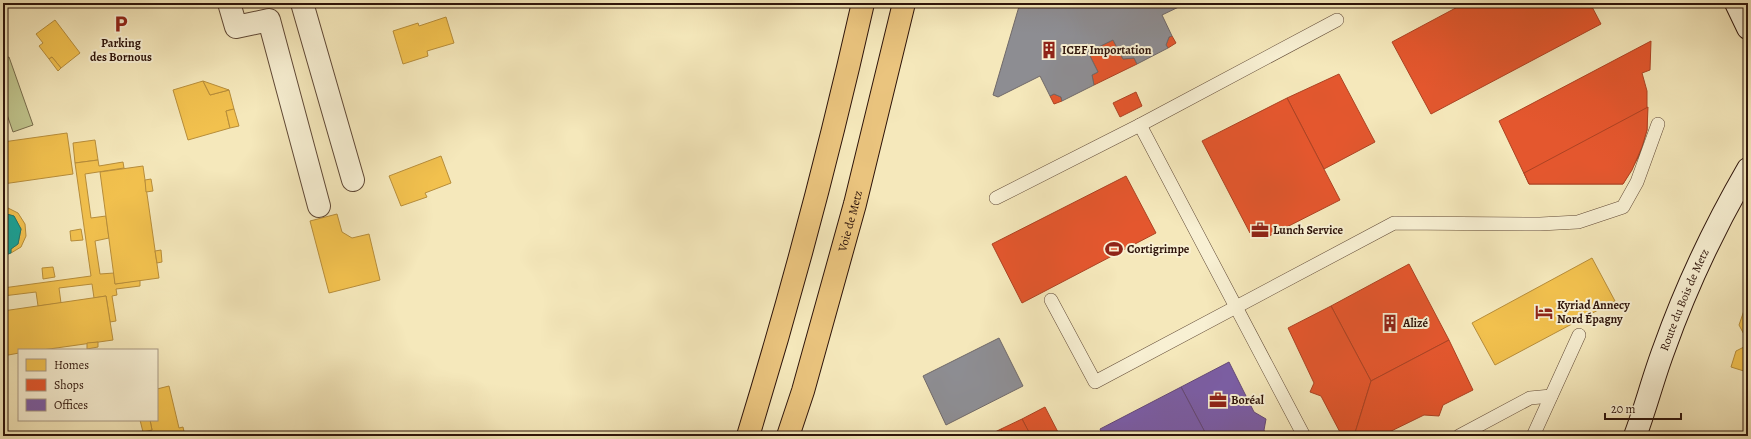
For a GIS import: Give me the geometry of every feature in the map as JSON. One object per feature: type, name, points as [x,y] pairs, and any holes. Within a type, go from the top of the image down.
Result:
[{"type":"highway","points":[[748,436],[770,364],[824,168],[863,3]]},
{"type":"highway","name":"Voie de Metz","points":[[788,436],[803,391],[855,204],[904,3]]},
{"type":"highway","points":[[742,436],[770,364]]},
{"type":"street","points":[[229,3],[236,28],[269,20],[319,206]]},
{"type":"street","points":[[302,3],[353,180]]},
{"type":"street","points":[[1736,3],[1748,28]]},
{"type":"street","name":"Route du Bois de Metz","points":[[1635,436],[1663,350],[1680,305],[1721,218],[1748,169]]},
{"type":"lane","points":[[996,198],[1140,125],[1336,20]]},
{"type":"lane","points":[[1051,300],[1095,382],[1394,223],[1540,224],[1578,222],[1623,207],[1637,182],[1658,124]]},
{"type":"lane","points":[[1140,125],[1304,436]]},
{"type":"lane","points":[[1532,436],[1579,335]]},
{"type":"lane","points":[[1459,436],[1530,398],[1551,396]]},
{"type":"green space","points":[[9,57],[33,125],[13,132],[3,103],[3,59]]},
{"type":"building: Homes","points":[[446,17],[454,43],[427,51],[428,56],[403,64],[393,31],[418,23],[419,26]]},
{"type":"building: Homes","points":[[55,20],[80,53],[61,68],[52,57],[49,59],[39,46],[43,43],[36,34]]},
{"type":"building: Homes","points":[[52,57],[61,68],[58,71],[49,59]]},
{"type":"building: Homes","points":[[203,81],[210,95],[229,90],[234,109],[226,111],[230,128],[188,140],[173,90]]},
{"type":"building: Homes","points":[[203,81],[229,90],[210,95]]},
{"type":"building: Homes","points":[[234,109],[239,126],[230,128],[226,111]]},
{"type":"building: Homes","points":[[67,133],[73,174],[3,184],[3,142]]},
{"type":"building: Homes","points":[[95,140],[98,160],[75,163],[73,143]]},
{"type":"building: Homes","points":[[441,156],[451,183],[425,193],[427,197],[401,206],[389,176]]},
{"type":"building: Homes","points":[[98,160],[99,166],[123,162],[124,168],[85,174],[91,218],[106,216],[109,238],[95,241],[100,274],[114,273],[115,284],[140,280],[140,286],[116,289],[117,295],[112,296],[116,321],[110,322],[106,296],[94,298],[92,284],[59,288],[61,303],[38,306],[36,292],[3,296],[3,288],[91,276],[75,163]]},
{"type":"building: Homes","points":[[143,166],[159,278],[115,284],[100,172]]},
{"type":"building: Homes","points":[[151,179],[153,191],[146,192],[145,180]]},
{"type":"building: Homes","points":[[3,208],[8,208],[18,213],[25,224],[26,236],[21,247],[11,253],[11,249],[18,244],[21,229],[14,216],[3,213]]},
{"type":"building: Homes","points":[[337,214],[342,232],[352,238],[369,234],[380,280],[329,293],[310,221]]},
{"type":"building: Homes","points":[[81,229],[83,240],[71,241],[70,231]]},
{"type":"building: Homes","points":[[161,250],[162,262],[157,263],[155,251]]},
{"type":"building: Homes","name":"Kyriad Annecy Nord Épagny","points":[[1592,258],[1615,301],[1495,365],[1472,323]]},
{"type":"building: Homes","points":[[53,267],[55,277],[43,279],[42,268]]},
{"type":"building: Homes","points":[[106,296],[113,340],[49,349],[18,349],[18,353],[3,356],[3,311]]},
{"type":"building: Homes","points":[[1748,299],[1748,342],[1739,325]]},
{"type":"building: Homes","points":[[98,342],[98,347],[87,349],[87,343]]},
{"type":"building: Homes","points":[[1748,345],[1747,372],[1731,367],[1736,351]]},
{"type":"building: Homes","points":[[169,386],[179,428],[183,427],[185,436],[131,436],[152,430],[150,421],[158,421],[158,389]]},
{"type":"building: Homes","points":[[140,421],[150,421],[152,430],[143,432]]},
{"type":"building: Shops","points":[[1465,3],[1590,3],[1601,24],[1431,114],[1392,42]]},
{"type":"building: Shops","points":[[1172,36],[1176,43],[1168,48],[1166,45],[1169,37]]},
{"type":"building: Shops","points":[[1113,40],[1123,59],[1134,58],[1137,64],[1094,85],[1092,75],[1098,72],[1088,52]]},
{"type":"building: Shops","points":[[1651,41],[1650,70],[1642,73],[1647,91],[1647,130],[1639,156],[1623,184],[1529,184],[1499,121]]},
{"type":"building: Shops","points":[[1339,74],[1375,142],[1324,169],[1287,98]]},
{"type":"building: Shops","points":[[1136,92],[1142,106],[1120,117],[1113,103]]},
{"type":"building: Shops","points":[[1054,94],[1061,97],[1062,101],[1054,104],[1050,96]]},
{"type":"building: Shops","points":[[1287,98],[1340,200],[1265,238],[1250,233],[1202,141]]},
{"type":"building: Shops","points":[[1648,107],[1647,130],[1642,147],[1632,170],[1623,184],[1529,184],[1524,173]]},
{"type":"building: Shops","points":[[1126,176],[1156,233],[1022,303],[992,244]]},
{"type":"building: Shops","name":"Alizé","points":[[1409,264],[1449,340],[1371,381],[1331,306]]},
{"type":"building: Shops","points":[[1331,306],[1371,381],[1354,436],[1342,436],[1321,396],[1310,392],[1314,383],[1288,328]]},
{"type":"building: Shops","name":"Alizé","points":[[1449,340],[1473,390],[1443,405],[1439,416],[1424,415],[1381,436],[1354,436],[1371,381]]},
{"type":"building: Shops","points":[[1045,407],[1060,436],[1031,436],[1022,419]]},
{"type":"building: Shops","points":[[1022,419],[1031,436],[1004,436],[1001,429]]},
{"type":"building: Shops","points":[[1001,429],[1004,436],[987,436]]},
{"type":"building: Offices","name":"Boréal","points":[[1229,362],[1254,412],[1266,419],[1264,430],[1267,436],[1207,436],[1181,387]]},
{"type":"building: Offices","name":"Boréal","points":[[1181,387],[1207,436],[1103,436],[1100,429]]},
{"type":"building: Public","points":[[3,213],[14,216],[21,229],[18,244],[11,249],[11,253],[3,256]]},
{"type":"building: Industry","name":"ICEF Importation","points":[[1020,3],[1187,3],[1162,15],[1172,36],[1169,37],[1166,45],[1168,48],[1137,64],[1134,58],[1123,59],[1113,40],[1088,52],[1098,72],[1092,75],[1094,85],[1062,101],[1061,97],[1054,94],[1050,96],[1040,76],[998,97],[993,95]]},
{"type":"building: Industry","points":[[999,338],[1023,386],[946,425],[923,376]]},
{"type":"place","name":"Parking des Bornous","points":[[121,24]]},
{"type":"place","name":"ICEF Importation","points":[[1049,50]]},
{"type":"place","name":"Lunch Service","points":[[1260,230]]},
{"type":"place","name":"Cortigrimpe","points":[[1114,249]]},
{"type":"place","name":"Kyriad Annecy Nord Épagny","points":[[1544,312]]},
{"type":"place","name":"Alizé","points":[[1390,323]]},
{"type":"place","name":"Boréal","points":[[1218,400]]}]
